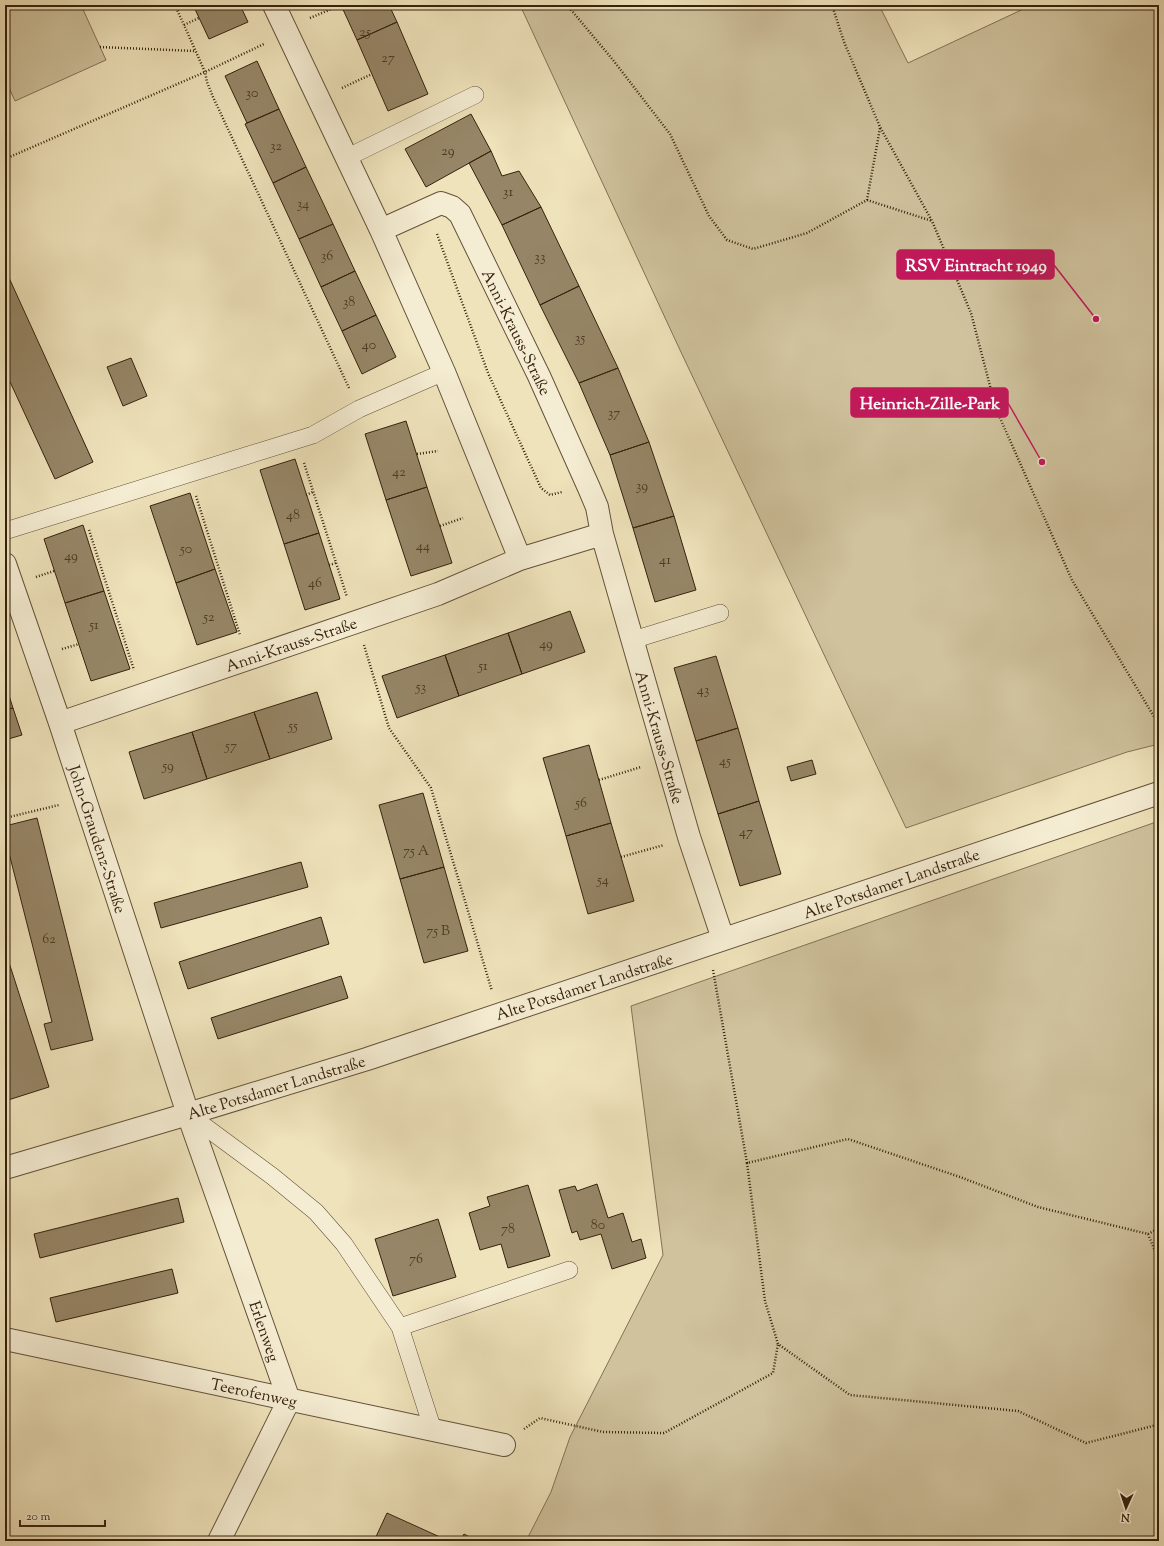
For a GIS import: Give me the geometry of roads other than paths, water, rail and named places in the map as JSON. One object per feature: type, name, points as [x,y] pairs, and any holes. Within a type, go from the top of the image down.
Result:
[{"type":"street","points":[[274,5],[381,230],[444,372],[520,559]]},
{"type":"street","name":"Anni-Krauss-Straße","points":[[381,230],[441,203],[452,207],[460,214],[539,376],[597,507],[602,534],[689,837],[716,942]]},
{"type":"street","name":"Anni-Krauss-Straße","points":[[60,723],[438,594],[520,559],[602,534]]},
{"type":"street","name":"John-Graudenz-Straße","points":[[5,564],[60,723],[188,1114]]},
{"type":"street","name":"Alte Potsdamer Landstraße","points":[[5,1168],[367,1059],[1159,793]]},
{"type":"street","name":"Erlenweg","points":[[188,1114],[289,1400]]},
{"type":"street","name":"Teerofenweg","points":[[5,1339],[504,1445]]},
{"type":"street","points":[[219,1541],[289,1400]]},
{"type":"lane","points":[[346,158],[475,95]]},
{"type":"lane","points":[[5,531],[313,435],[359,410],[444,372]]},
{"type":"lane","points":[[633,640],[720,613]]},
{"type":"lane","points":[[188,1114],[272,1176],[316,1212],[344,1244],[400,1327],[433,1430]]},
{"type":"lane","points":[[400,1327],[569,1270]]},
{"type":"place","name":"RSV Eintracht 1949","points":[[1096,319]]},
{"type":"place","name":"Heinrich-Zille-Park","points":[[1042,462]]}]
